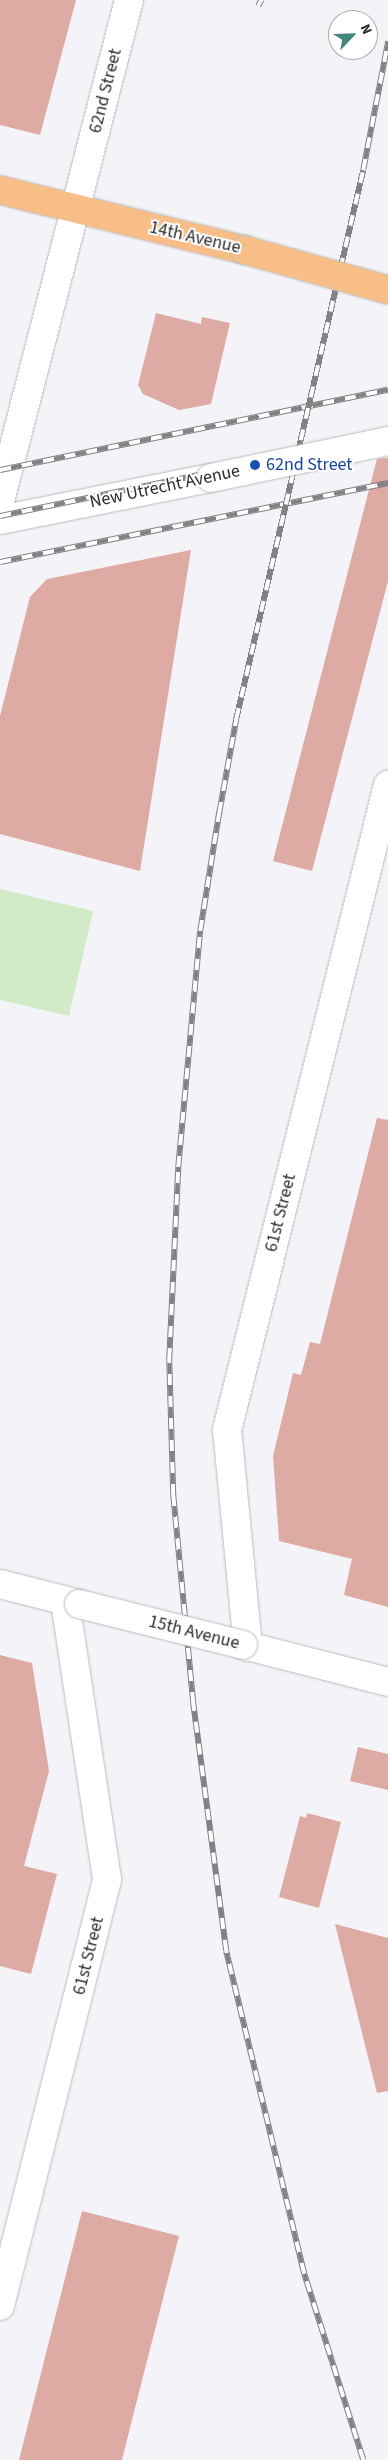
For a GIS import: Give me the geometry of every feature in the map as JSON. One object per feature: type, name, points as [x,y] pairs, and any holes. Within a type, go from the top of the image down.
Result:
[{"type":"main road","name":"14th Avenue","points":[[0,190],[245,250],[388,290]]},
{"type":"street","name":"62nd Street","points":[[0,501],[129,0]]},
{"type":"street","name":"New Utrecht Avenue","points":[[0,520],[388,441]]},
{"type":"street","name":"61st Street","points":[[245,1646],[227,1430],[388,785]]},
{"type":"street","name":"15th Avenue","points":[[0,1584],[388,1682]]},
{"type":"street","name":"61st Street","points":[[0,2306],[107,1879],[72,1602]]},
{"type":"green space","points":[[0,889],[93,911],[69,1016],[0,1000]]},
{"type":"building","points":[[0,0],[76,0],[40,135],[0,125]]},
{"type":"building","points":[[156,313],[201,324],[202,317],[230,323],[211,404],[179,410],[143,394],[138,385]]},
{"type":"building","points":[[388,458],[388,581],[312,871],[273,861],[377,459]]},
{"type":"building","points":[[191,550],[140,871],[0,834],[0,716],[30,597],[47,579]]},
{"type":"building","points":[[377,1118],[388,1120],[388,1607],[344,1595],[352,1559],[279,1541],[273,1456],[293,1373],[301,1375],[310,1342],[320,1344]]},
{"type":"building","points":[[0,1655],[32,1663],[49,1771],[24,1866],[57,1874],[31,1974],[0,1966]]},
{"type":"building","points":[[358,1747],[388,1754],[388,1790],[350,1781]]},
{"type":"building","points":[[307,1813],[341,1822],[319,1908],[279,1897],[300,1816],[306,1818]]},
{"type":"building","points":[[335,1924],[388,1938],[388,2091],[377,2093]]},
{"type":"building","points":[[82,2211],[179,2236],[122,2460],[19,2460]]},
{"type":"railway","points":[[258,6],[261,0]]},
{"type":"railway","points":[[363,2460],[304,2274],[226,1951],[193,1703],[173,1495],[169,1359],[178,1167],[200,931],[219,813],[236,719],[363,170],[388,41]]},
{"type":"railway","points":[[0,470],[388,390]]},
{"type":"railway","points":[[0,516],[388,436]]},
{"type":"railway","points":[[0,562],[388,483]]},
{"type":"place","name":"62nd Street","points":[[255,465]]}]
